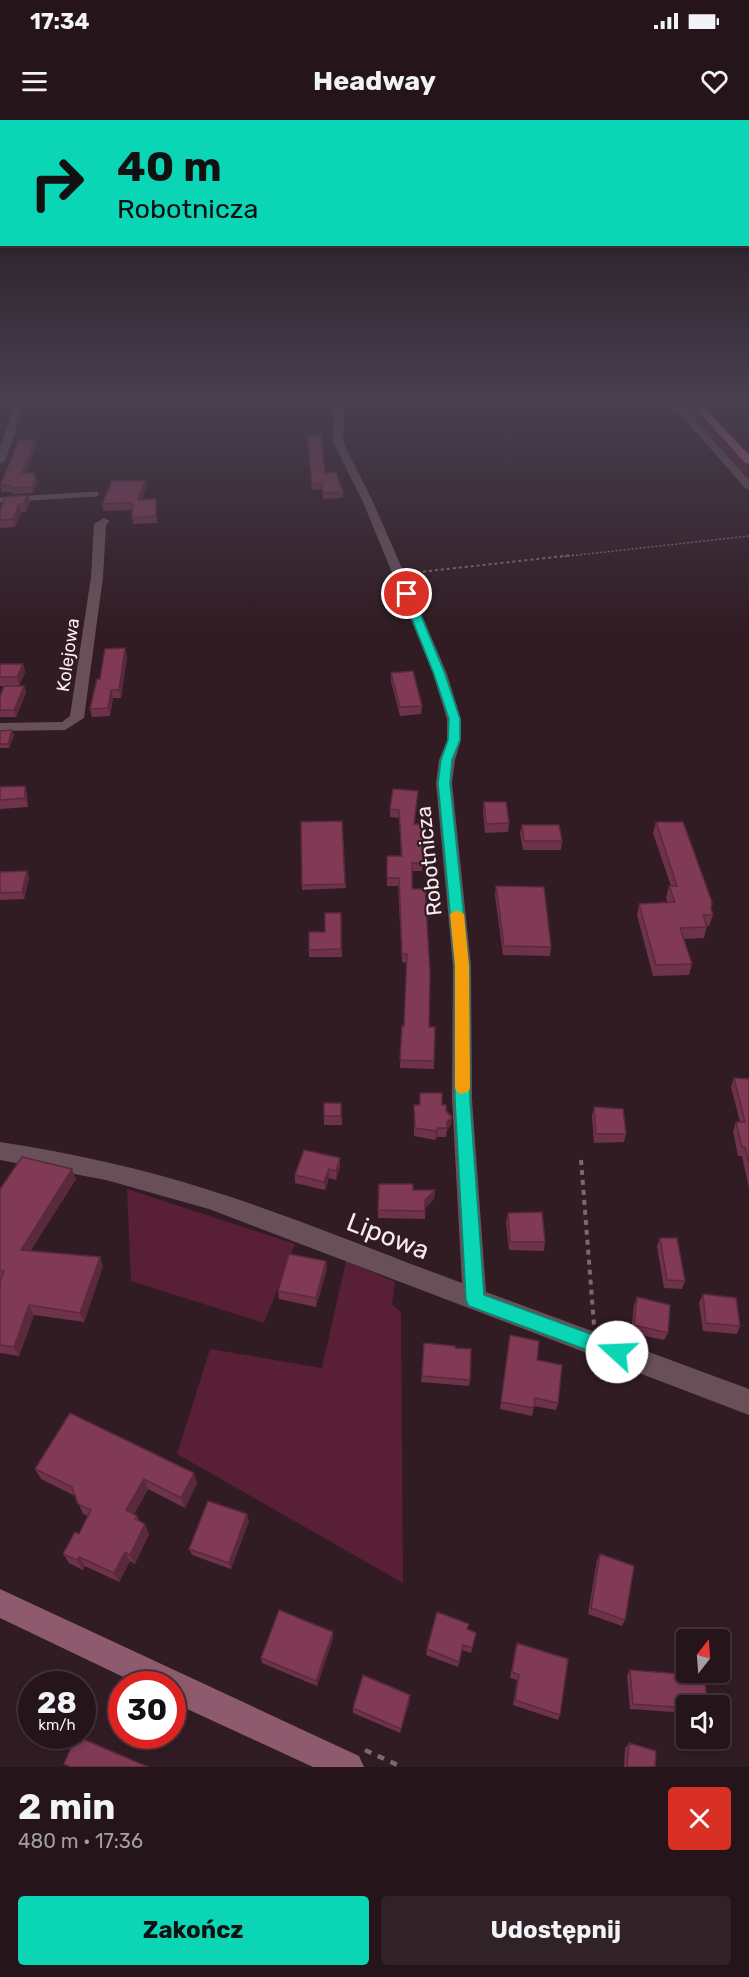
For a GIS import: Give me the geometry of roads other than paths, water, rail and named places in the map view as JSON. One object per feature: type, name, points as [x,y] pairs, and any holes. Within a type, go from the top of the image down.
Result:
[{"type":"street","name":"Robotnicza","points":[[354,475],[440,674],[454,719],[454,740],[447,760],[444,783],[462,966],[462,1100],[475,1300]]},
{"type":"street","name":"Kolejowa","points":[[0,727],[65,726],[77,718],[97,577],[100,524],[104,520]]},
{"type":"street","name":"Lipowa","points":[[0,1151],[55,1159],[149,1181],[249,1214],[749,1402]]},
{"type":"street","points":[[0,1603],[142,1671]]},
{"type":"street","points":[[186,1692],[348,1767]]},
{"type":"lane","points":[[0,500],[96,494]]}]
